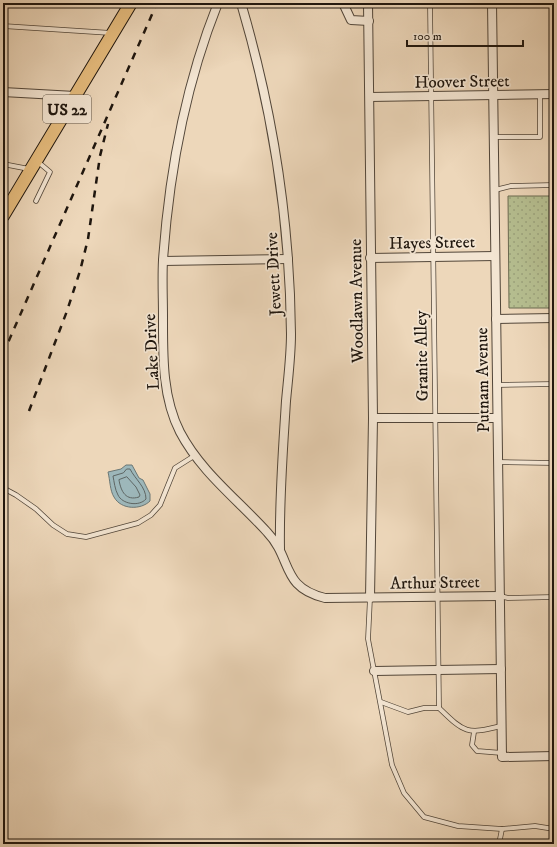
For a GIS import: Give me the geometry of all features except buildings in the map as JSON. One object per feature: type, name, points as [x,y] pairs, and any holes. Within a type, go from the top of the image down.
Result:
[{"type":"main road","name":"US 22","points":[[4,212],[34,165],[131,3]]},
{"type":"street","name":"Lake Drive","points":[[218,3],[208,29],[180,139],[173,175],[163,261],[163,349],[167,390],[179,430],[194,456],[270,535],[280,549],[286,568],[292,579],[301,588],[314,596],[325,598],[370,598]]},
{"type":"street","name":"Jewett Drive","points":[[240,3],[253,45],[269,112],[284,208],[288,259],[291,336],[280,510],[280,549]]},
{"type":"street","points":[[343,3],[351,20],[369,21]]},
{"type":"street","name":"Woodlawn Avenue","points":[[368,3],[373,418],[370,598]]},
{"type":"street","name":"Putnam Avenue","points":[[492,3],[502,755]]},
{"type":"street","points":[[3,92],[75,96]]},
{"type":"street","name":"Hoover Street","points":[[370,97],[554,94]]},
{"type":"street","name":"Hayes Street","points":[[370,258],[495,256]]},
{"type":"street","points":[[163,261],[288,259]]},
{"type":"street","points":[[496,319],[554,318]]},
{"type":"street","points":[[373,418],[497,418]]},
{"type":"street","name":"Arthur Street","points":[[370,598],[500,596]]},
{"type":"street","points":[[374,671],[501,669]]},
{"type":"street","points":[[502,755],[554,756]]},
{"type":"lane","name":"Granite Alley","points":[[430,3],[432,257],[439,708]]},
{"type":"lane","points":[[3,26],[113,33]]},
{"type":"lane","points":[[494,137],[540,137],[540,94]]},
{"type":"lane","points":[[3,164],[34,165],[50,172],[36,201]]},
{"type":"lane","points":[[495,190],[511,186],[554,185]]},
{"type":"lane","points":[[497,385],[554,384]]},
{"type":"lane","points":[[3,488],[21,498],[53,526],[67,534],[86,537],[138,523],[151,515],[160,505],[175,468],[194,456]]},
{"type":"lane","points":[[498,462],[554,463]]},
{"type":"lane","points":[[500,596],[508,598],[554,597]]},
{"type":"lane","points":[[370,598],[368,640],[381,702],[386,740],[397,780],[404,793],[424,817],[458,826],[502,829],[535,826],[554,830]]},
{"type":"lane","points":[[381,702],[408,712],[424,708],[439,708],[463,729],[474,732],[502,726]]},
{"type":"lane","points":[[474,732],[472,745],[477,751],[502,755]]},
{"type":"lane","points":[[499,844],[502,829]]},
{"type":"green space","points":[[508,196],[554,196],[554,308],[509,308]]},
{"type":"water","points":[[126,465],[132,465],[139,478],[143,480],[150,494],[150,501],[142,506],[126,506],[117,501],[113,495],[108,472],[121,469]]},
{"type":"railway","points":[[3,354],[157,3]]},
{"type":"railway","points":[[29,411],[67,311],[80,271],[88,239],[100,156],[108,124]]}]
